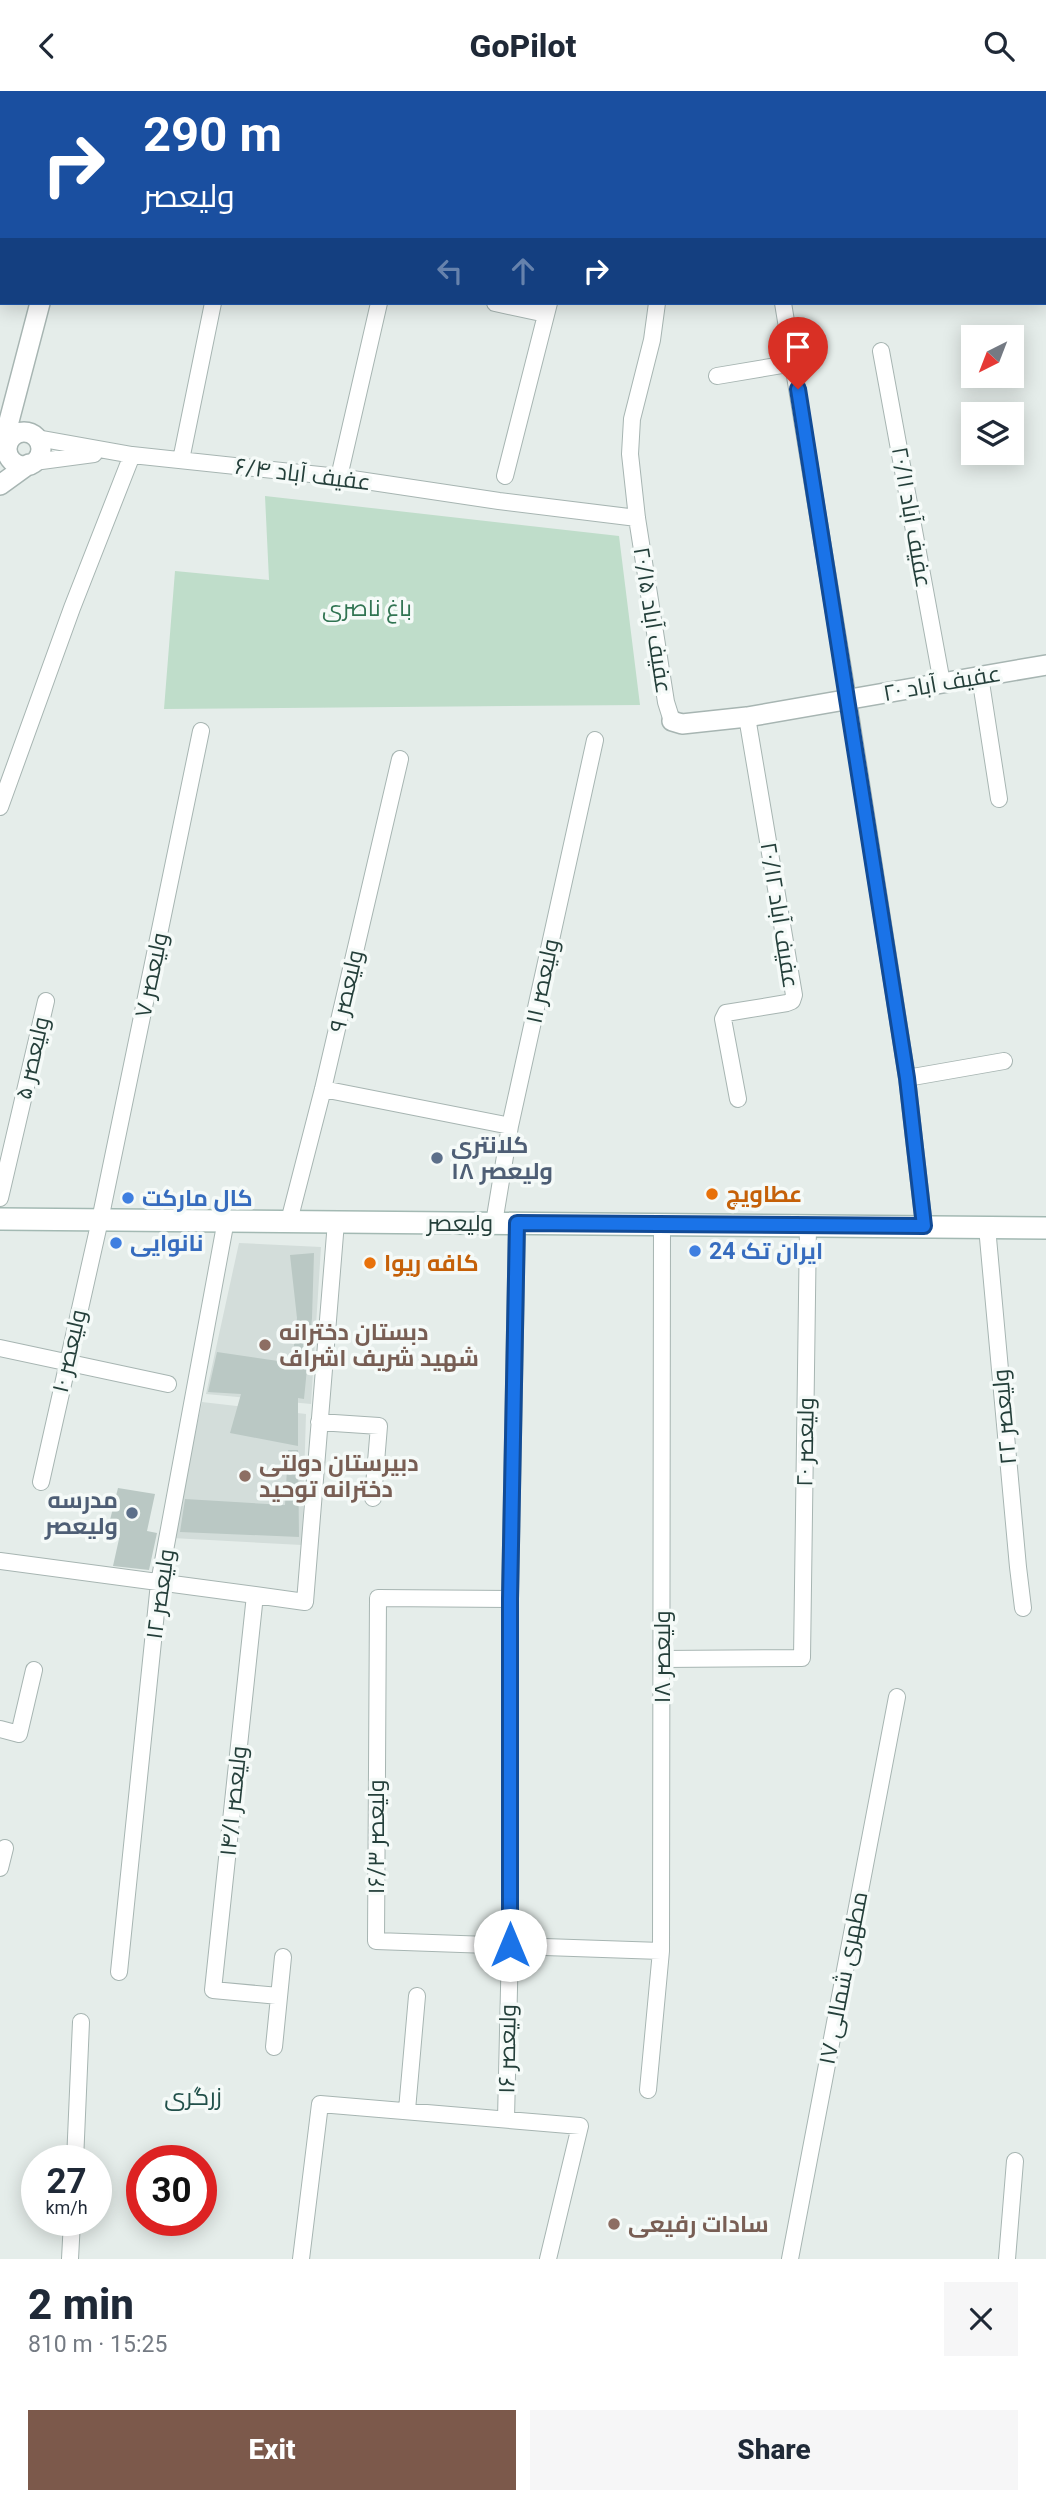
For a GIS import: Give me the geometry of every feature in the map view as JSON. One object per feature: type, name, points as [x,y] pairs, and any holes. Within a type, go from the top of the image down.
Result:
[{"type":"main road","name":"ولیعصر","points":[[0,1219],[1046,1228]]},
{"type":"street","points":[[32,463],[22,465],[9,456],[8,425],[39,305]]},
{"type":"street","points":[[181,460],[213,305]]},
{"type":"street","points":[[339,477],[379,305]]},
{"type":"street","points":[[505,475],[548,308],[516,305]]},
{"type":"street","name":"عفیف آباد ۲۰/۱۵","points":[[657,305],[652,340],[632,419],[630,454],[636,518],[666,702],[672,721]]},
{"type":"street","points":[[783,305],[907,1078],[924,1226]]},
{"type":"street","name":"عفیف آباد ۲۰/۱۱","points":[[881,351],[942,683]]},
{"type":"street","points":[[717,376],[794,363]]},
{"type":"street","points":[[0,485],[32,463],[41,448],[19,386]]},
{"type":"street","points":[[0,475],[8,446],[18,433],[35,436]]},
{"type":"street","name":"عفیف آباد ۶/۴","points":[[35,436],[132,456],[339,477],[636,518]]},
{"type":"street","name":"عفیف آباد ۶/۴","points":[[32,463],[106,452]]},
{"type":"street","points":[[0,807],[72,608],[132,456]]},
{"type":"street","name":"عفیف آباد ۲۰","points":[[672,721],[682,724],[747,717],[1046,666]]},
{"type":"street","points":[[980,676],[999,799]]},
{"type":"street","name":"عفیف آباد ۲۰/۱۲","points":[[738,1099],[723,1020],[726,1013],[786,1003],[792,1001],[794,995],[747,717]]},
{"type":"street","name":"۷ ولیعصر","points":[[100,1220],[201,731]]},
{"type":"street","name":"۱۱ ولیعصر","points":[[494,1223],[510,1126],[595,740]]},
{"type":"street","name":"۹ ولیعصر","points":[[289,1221],[323,1089],[400,759]]},
{"type":"street","name":"۵ ولیعصر","points":[[0,1198],[46,1001]]},
{"type":"street","points":[[907,1078],[1004,1061]]},
{"type":"street","points":[[323,1089],[510,1126]]},
{"type":"street","name":"۱۰ ولیعصر","points":[[41,1482],[66,1361],[100,1220]]},
{"type":"street","name":"۱۲ ولیعصر","points":[[119,1972],[159,1583],[226,1220]]},
{"type":"street","points":[[0,1561],[305,1602],[337,1222]]},
{"type":"street","name":"۱۶ ولیعصر","points":[[506,2119],[510,1945],[510,1599],[517,1223]]},
{"type":"street","name":"۱۸ ولیعصر","points":[[648,2090],[661,1951],[662,1224]]},
{"type":"street","name":"۲۰ ولیعصر","points":[[662,1659],[802,1658],[808,1226]]},
{"type":"street","name":"۲۲ ولیعصر","points":[[987,1227],[1023,1608]]},
{"type":"street","points":[[0,1348],[168,1384]]},
{"type":"street","points":[[319,1422],[379,1426],[373,1498]]},
{"type":"street","name":"۱۴/۱ ولیعصر","points":[[255,1595],[213,1990],[279,1996]]},
{"type":"street","name":"۱۶/۳ ولیعصر","points":[[510,1599],[378,1598],[376,1941],[510,1945]]},
{"type":"street","points":[[0,1729],[19,1734],[34,1670]]},
{"type":"street","name":"۱۷ مطهری شمالی","points":[[790,2259],[897,1697]]},
{"type":"street","points":[[0,1868],[5,1848]]},
{"type":"street","points":[[510,1945],[661,1951]]},
{"type":"street","points":[[274,2047],[283,1957]]},
{"type":"street","points":[[407,2110],[417,1996]]},
{"type":"street","points":[[76,2145],[81,2022]]},
{"type":"street","points":[[301,2259],[320,2104],[580,2126],[548,2259]]},
{"type":"street","points":[[1007,2259],[1015,2161]]},
{"type":"street","points":[[70,2259],[71,2236]]},
{"type":"shaded area","name":"دبستان دخترانه شهید شریف اشراف","points":[[239,1243],[321,1247],[311,1404],[206,1394]]},
{"type":"shaded area","name":"دبیرستان دولتی دخترانه توحید","points":[[202,1402],[306,1414],[302,1545],[172,1538]]},
{"type":"green space","name":"باغ ناصری","points":[[265,496],[619,536],[640,705],[164,709],[175,571],[269,580]]},
{"type":"building","points":[[314,1253],[312,1318],[304,1399],[298,1398],[298,1446],[230,1433],[241,1394],[208,1392],[217,1352],[292,1363],[297,1318],[290,1255]]},
{"type":"building","points":[[288,1450],[298,1450],[299,1537],[180,1532],[185,1499],[285,1505]]},
{"type":"building","name":"مدرسه ولیعصر","points":[[118,1488],[155,1494],[147,1531],[157,1533],[149,1570],[113,1566],[119,1539],[106,1536]]},
{"type":"place","name":"کلانتری ۱۸ ولیعصر","points":[[437,1158]]},
{"type":"place","name":"عطاویچ","points":[[712,1194]]},
{"type":"place","name":"کال مارکت","points":[[128,1198]]},
{"type":"place","name":"نانوایی","points":[[116,1243]]},
{"type":"place","name":"ایران تک 24","points":[[695,1251]]},
{"type":"place","name":"کافه ریوا","points":[[370,1263]]},
{"type":"place","name":"دبستان دخترانه شهید شریف اشراف","points":[[265,1345]]},
{"type":"place","name":"دبیرستان دولتی دخترانه توحید","points":[[245,1476]]},
{"type":"place","name":"مدرسه ولیعصر","points":[[132,1513]]},
{"type":"place","name":"سادات رفیعی","points":[[614,2224]]},
{"type":"district","name":"زرگری","points":[[193,2097]]},
{"type":"route","points":[[510,1945],[510,1599],[517,1223],[924,1226],[907,1078],[798,389]]}]
